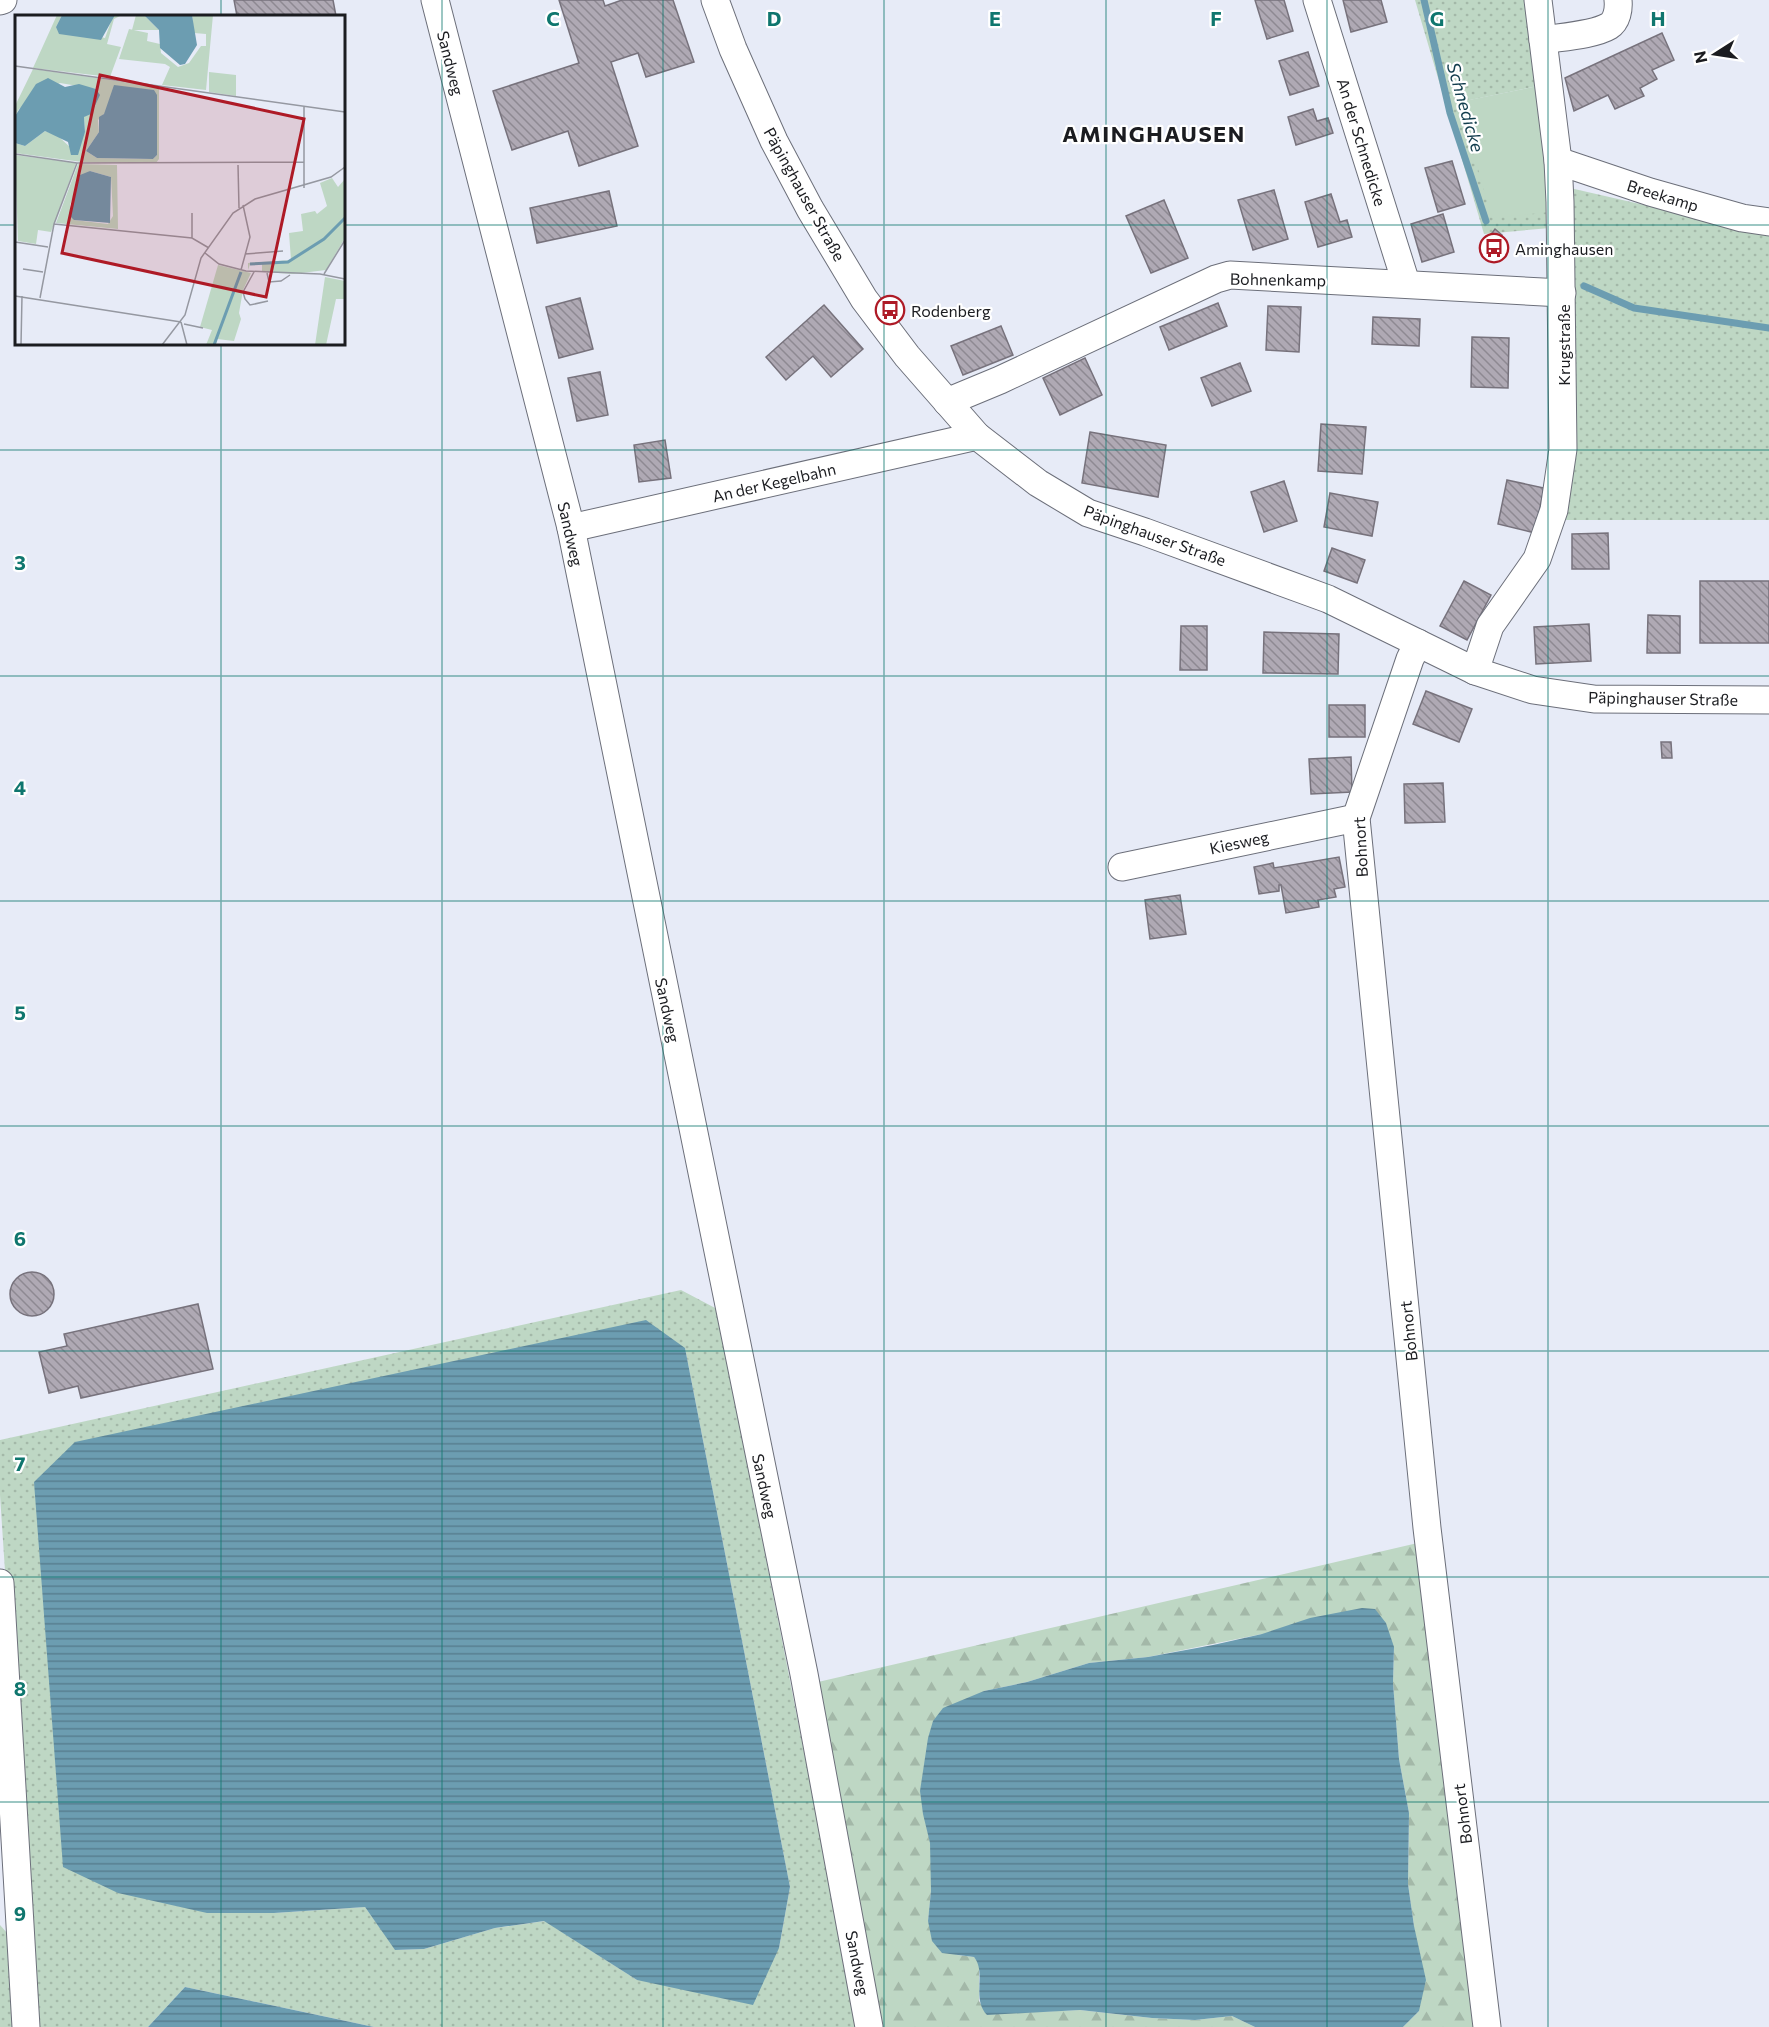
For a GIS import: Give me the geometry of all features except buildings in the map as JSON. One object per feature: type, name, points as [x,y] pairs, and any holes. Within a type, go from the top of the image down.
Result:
[{"type":"street","name":"Sandweg","points":[[435,0],[571,528],[804,1674],[869,2027]]},
{"type":"street","name":"Päpinghauser Straße","points":[[715,0],[733,49],[774,141],[810,209],[864,299],[907,356],[977,436],[1038,483],[1088,513],[1328,599],[1475,671],[1533,690],[1594,699],[1769,700]]},
{"type":"street","name":"An der Schnedicke","points":[[1317,0],[1406,283]]},
{"type":"street","name":"Krugstraße","points":[[1475,671],[1490,626],[1537,559],[1554,510],[1563,449],[1558,162],[1538,0]]},
{"type":"street","points":[[1543,39],[1609,26],[1616,18],[1618,0]]},
{"type":"street","name":"Breekamp","points":[[1558,162],[1742,218],[1769,222]]},
{"type":"street","name":"Bohnenkamp","points":[[947,402],[1216,279],[1230,275],[1562,293]]},
{"type":"street","name":"An der Kegelbahn","points":[[571,528],[977,436]]},
{"type":"street","name":"Bohnort","points":[[1418,643],[1410,659],[1356,818],[1428,1528],[1487,2027]]},
{"type":"street","name":"Kiesweg","points":[[1122,867],[1356,818]]},
{"type":"street","points":[[0,1583],[26,2027]]},
{"type":"green space","points":[[1415,0],[1527,0],[1538,86],[1460,102],[1549,212],[1550,228],[1484,234]]},
{"type":"green space","points":[[1538,86],[1549,212],[1492,218],[1459,102]]},
{"type":"green space","points":[[1570,188],[1749,229],[1769,229],[1769,520],[1565,520]]},
{"type":"green space","points":[[681,1290],[717,1309],[858,2027],[374,2027],[185,1987],[148,2027],[35,2027],[0,1495],[0,1440]],"holes":[[[685,1348],[790,1887],[779,1948],[637,1980],[545,1921],[495,1928],[424,1949],[396,1950],[365,1907],[274,1913],[207,1913]]]},
{"type":"green space","points":[[1422,1542],[1480,2027],[1403,2027],[1419,2011],[1414,1926],[1408,1884],[1409,1813],[1399,1759],[1393,1683],[1394,1647],[1262,1634],[1148,1657],[1089,1663],[1027,1682],[984,1691],[924,1777],[922,1786],[923,1810],[932,1862],[928,1921],[957,1955],[974,1957],[979,1963],[979,2001],[987,2014],[1080,2010],[1195,2020],[1232,2016],[1255,2027],[879,2027],[818,1682]]},
{"type":"green space","points":[[0,1925],[8,1934],[15,2027],[0,2027]]},
{"type":"water","points":[[646,1320],[685,1348],[790,1887],[779,1948],[753,2005],[637,1980],[544,1921],[495,1928],[424,1949],[395,1950],[365,1907],[274,1913],[207,1913],[118,1893],[63,1867],[34,1482],[75,1442]]},
{"type":"water","points":[[1362,1608],[1375,1609],[1386,1623],[1394,1647],[1393,1683],[1399,1759],[1409,1813],[1408,1884],[1414,1926],[1426,1980],[1419,2011],[1403,2027],[1255,2027],[1232,2016],[1195,2020],[1080,2010],[987,2015],[980,2001],[978,1963],[974,1957],[942,1953],[932,1941],[928,1921],[931,1891],[930,1843],[920,1791],[928,1738],[933,1721],[943,1708],[984,1691],[1027,1682],[1089,1663],[1148,1657],[1213,1645],[1262,1634],[1310,1618]]},
{"type":"water","points":[[185,1987],[374,2027],[148,2027]]},
{"type":"waterway","name":"Schnedicke","points":[[1424,0],[1450,113],[1486,221]]},
{"type":"waterway","name":"Schnedicke","points":[[1584,286],[1634,308],[1769,328]]},
{"type":"place","name":"Aminghausen","points":[[1494,248]]},
{"type":"place","name":"Rodenberg","points":[[890,310]]},
{"type":"district","name":"AMINGHAUSEN","points":[[1154,133]]}]
